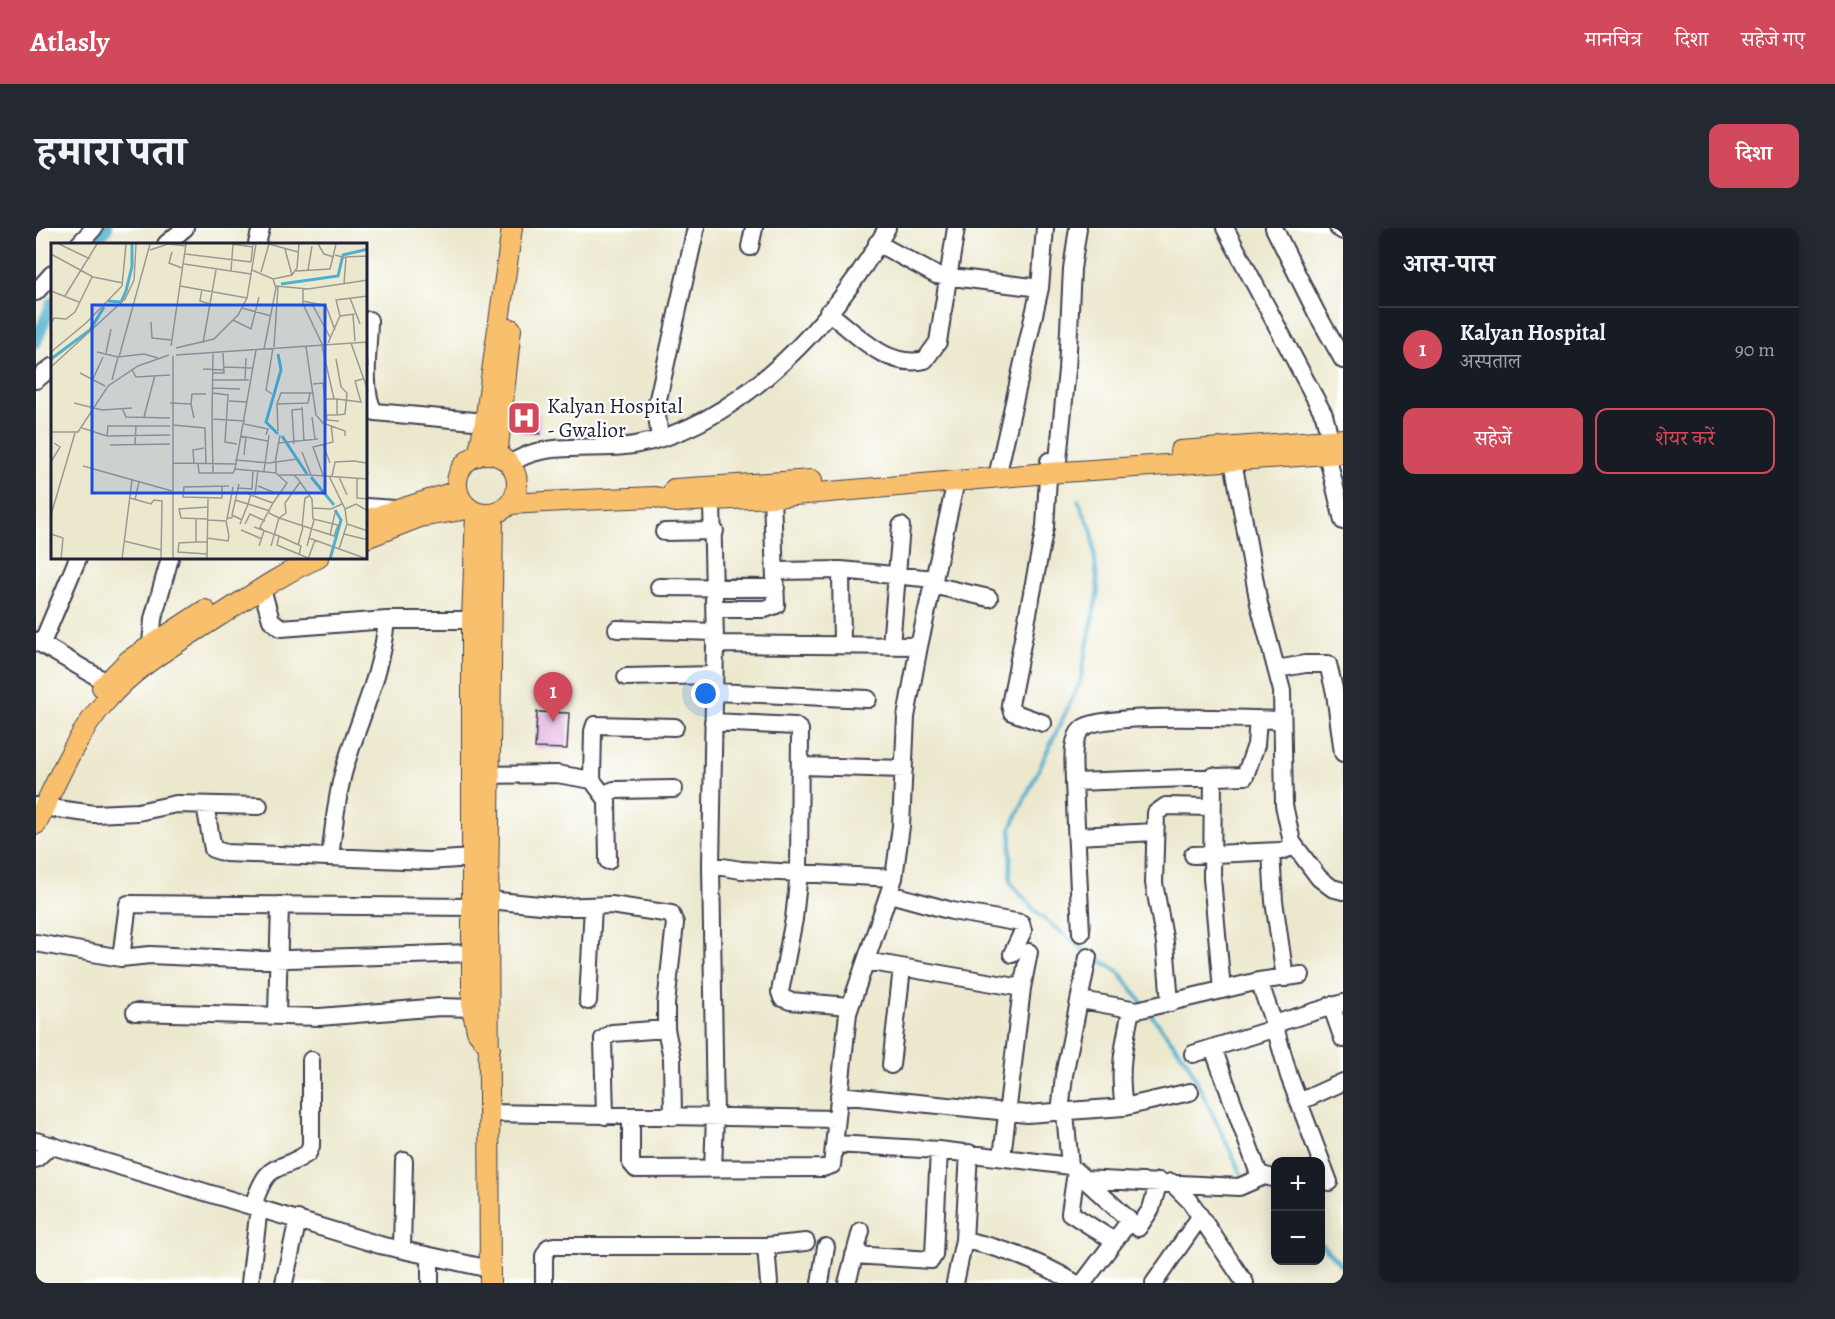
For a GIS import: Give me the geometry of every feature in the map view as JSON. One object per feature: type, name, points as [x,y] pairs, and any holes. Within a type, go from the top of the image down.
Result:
[{"type":"main road","points":[[495,459],[485,422],[512,228]]},
{"type":"main road","points":[[495,459],[525,228]]},
{"type":"main road","points":[[1052,464],[1233,461],[1335,448]]},
{"type":"main road","points":[[655,497],[676,502],[772,497],[956,481],[1052,464],[1335,448]]},
{"type":"main road","points":[[457,490],[459,473],[470,459],[495,459],[514,472],[516,489],[487,510],[472,620],[481,775],[472,858],[480,904],[472,953],[472,1008],[477,1031],[490,1048]]},
{"type":"main road","points":[[368,520],[401,515],[655,497],[675,489],[999,472]]},
{"type":"main road","points":[[457,490],[487,510]]},
{"type":"main road","points":[[368,537],[401,515],[457,490]]},
{"type":"main road","points":[[487,510],[480,904],[490,1048],[488,1113],[490,1276]]},
{"type":"main road","points":[[38,809],[66,736],[85,706],[106,682],[129,660],[151,645],[287,560]]},
{"type":"main road","points":[[38,809],[88,724],[106,700],[150,662],[293,568],[313,560]]},
{"type":"street","points":[[80,243],[94,228]]},
{"type":"street","points":[[167,243],[184,228]]},
{"type":"street","points":[[257,243],[261,228]]},
{"type":"street","points":[[660,438],[656,408],[696,228]]},
{"type":"street","points":[[750,248],[754,228]]},
{"type":"street","points":[[495,459],[572,448],[633,445],[692,428],[717,414],[800,346],[828,312],[887,228]]},
{"type":"street","points":[[828,312],[890,359],[913,363],[925,360],[938,342],[956,228]]},
{"type":"street","points":[[999,472],[1040,288],[1045,228]]},
{"type":"street","points":[[1043,723],[1016,715],[1012,712],[1010,705],[1045,527],[1052,464],[1067,370],[1074,256],[1078,228]]},
{"type":"street","points":[[1225,228],[1324,415],[1335,448],[1343,520]]},
{"type":"street","points":[[1274,228],[1343,360]]},
{"type":"street","points":[[877,243],[936,275],[1040,288]]},
{"type":"street","points":[[36,292],[51,275]]},
{"type":"street","points":[[369,320],[368,392],[369,405],[375,412],[485,422]]},
{"type":"street","points":[[36,380],[51,368]]},
{"type":"street","points":[[1233,461],[1259,604],[1282,691],[1284,805],[1295,846],[1319,878],[1332,888],[1343,891]]},
{"type":"street","points":[[631,1116],[631,1163],[636,1169],[826,1168],[832,1165],[849,1006],[892,886],[901,826],[906,717],[919,646],[956,481]]},
{"type":"street","points":[[715,609],[774,608],[776,605],[772,497]]},
{"type":"street","points":[[712,500],[715,531],[711,865],[715,1117],[713,1169]]},
{"type":"street","points":[[368,507],[401,515]]},
{"type":"street","points":[[891,646],[901,526]]},
{"type":"street","points":[[664,532],[715,531]]},
{"type":"street","points":[[77,560],[39,642],[106,682]]},
{"type":"street","points":[[151,645],[153,619],[169,560]]},
{"type":"street","points":[[659,587],[715,587],[841,570],[896,575],[933,582],[989,598]]},
{"type":"street","points":[[841,570],[842,645]]},
{"type":"street","points":[[262,589],[271,621],[281,628],[387,620],[472,620]]},
{"type":"street","points":[[330,857],[344,772],[370,699],[383,652],[387,620]]},
{"type":"street","points":[[617,629],[715,638],[842,645],[919,646]]},
{"type":"street","points":[[1277,669],[1305,664],[1328,664],[1335,693],[1343,753]]},
{"type":"street","points":[[626,677],[714,683],[868,699]]},
{"type":"street","points":[[1081,933],[1074,782],[1076,737],[1082,728],[1093,722],[1156,719],[1282,720]]},
{"type":"street","points":[[1074,782],[1245,776],[1256,745],[1258,719]]},
{"type":"street","points":[[713,722],[795,726],[801,734],[799,873],[794,919],[780,984],[782,998],[790,1001],[849,1006]]},
{"type":"street","points":[[592,780],[595,725],[675,727]]},
{"type":"street","points":[[801,766],[904,769]]},
{"type":"street","points":[[481,775],[557,774],[592,780],[607,800],[608,861]]},
{"type":"street","points":[[1213,776],[1211,807],[1214,907],[1222,990]]},
{"type":"street","points":[[604,794],[614,790],[674,789]]},
{"type":"street","points":[[38,809],[94,814],[138,812],[176,804],[259,806]]},
{"type":"street","points":[[205,805],[213,849],[226,853],[428,861],[472,858]]},
{"type":"street","points":[[1170,1003],[1165,943],[1155,883],[1156,813],[1162,807],[1211,807]]},
{"type":"street","points":[[1077,836],[1155,832]]},
{"type":"street","points":[[1193,855],[1271,852],[1295,846]]},
{"type":"street","points":[[1081,1000],[1139,1010],[1259,981],[1293,976],[1274,901],[1271,852]]},
{"type":"street","points":[[711,865],[799,873],[892,886],[952,911],[1021,923],[1023,931],[1012,954]]},
{"type":"street","points":[[121,958],[128,904],[480,904],[561,907],[611,905],[666,911],[674,918],[666,1029],[672,1058],[673,1117]]},
{"type":"street","points":[[277,1014],[280,905]]},
{"type":"street","points":[[588,1000],[593,906]]},
{"type":"street","points":[[36,943],[121,958],[150,955],[278,960],[472,953]]},
{"type":"street","points":[[1002,1157],[1022,988],[1029,952]]},
{"type":"street","points":[[1088,957],[1064,1075],[1063,1113],[1076,1172],[1070,1213],[1114,1241]]},
{"type":"street","points":[[866,962],[1022,988]]},
{"type":"street","points":[[891,1065],[902,968]]},
{"type":"street","points":[[1259,981],[1299,1102],[1331,1183]]},
{"type":"street","points":[[1193,1054],[1337,1004],[1343,1039]]},
{"type":"street","points":[[135,1012],[277,1014],[320,1017],[429,1007],[472,1008]]},
{"type":"street","points":[[1124,1107],[1120,1081],[1121,1062],[1139,1010]]},
{"type":"street","points":[[605,1116],[603,1039],[612,1033],[666,1029]]},
{"type":"street","points":[[1213,1048],[1255,1167],[1269,1178]]},
{"type":"street","points":[[250,1283],[256,1206],[266,1174],[309,1153],[311,1146],[311,1060]]},
{"type":"street","points":[[1299,1102],[1343,1082]]},
{"type":"street","points":[[839,1095],[1007,1112],[1063,1113],[1124,1107],[1190,1092]]},
{"type":"street","points":[[488,1113],[837,1119]]},
{"type":"street","points":[[36,1159],[43,1143],[402,1250],[430,1256],[490,1276]]},
{"type":"street","points":[[835,1144],[969,1153],[1002,1157],[1076,1172],[1165,1182],[1239,1187],[1269,1178]]},
{"type":"street","points":[[854,1255],[931,1260],[934,1255],[939,1150]]},
{"type":"street","points":[[955,1283],[964,1240],[969,1153]]},
{"type":"street","points":[[402,1250],[404,1161]]},
{"type":"street","points":[[1076,1172],[1126,1214],[1128,1223],[1083,1283]]},
{"type":"street","points":[[1165,1182],[1190,1201],[1245,1283]]},
{"type":"street","points":[[1138,1228],[1165,1182]]},
{"type":"street","points":[[1154,1283],[1200,1217]]},
{"type":"street","points":[[284,1283],[298,1219]]},
{"type":"street","points":[[847,1283],[861,1231]]},
{"type":"street","points":[[964,1240],[990,1245],[1020,1256],[1075,1283]]},
{"type":"street","points":[[544,1283],[544,1256],[549,1247],[554,1246],[766,1246],[806,1242]]},
{"type":"street","points":[[766,1246],[769,1283]]},
{"type":"street","points":[[820,1283],[826,1247]]},
{"type":"street","points":[[430,1256],[430,1283]]},
{"type":"building","points":[[519,412],[540,413],[540,434],[519,433]]},
{"type":"building","points":[[537,712],[569,713],[567,749],[535,748]]},
{"type":"waterway","points":[[96,243],[107,228]]},
{"type":"waterway","points":[[36,342],[51,305]]},
{"type":"waterway","points":[[1078,500],[1092,531],[1098,591],[1080,682],[1011,828],[1010,882],[1038,914],[1086,952]]},
{"type":"waterway","points":[[1093,956],[1118,971],[1143,1004]]},
{"type":"waterway","points":[[1149,1012],[1187,1061],[1242,1175],[1246,1177]]},
{"type":"waterway","points":[[1258,1184],[1271,1191]]},
{"type":"waterway","points":[[1325,1248],[1343,1267]]},
{"type":"place","name":"Kalyan Hospital - Gwalior","points":[[524,418]]},
{"type":"place","name":"Kalyan Hospital","points":[[553,722]]}]
